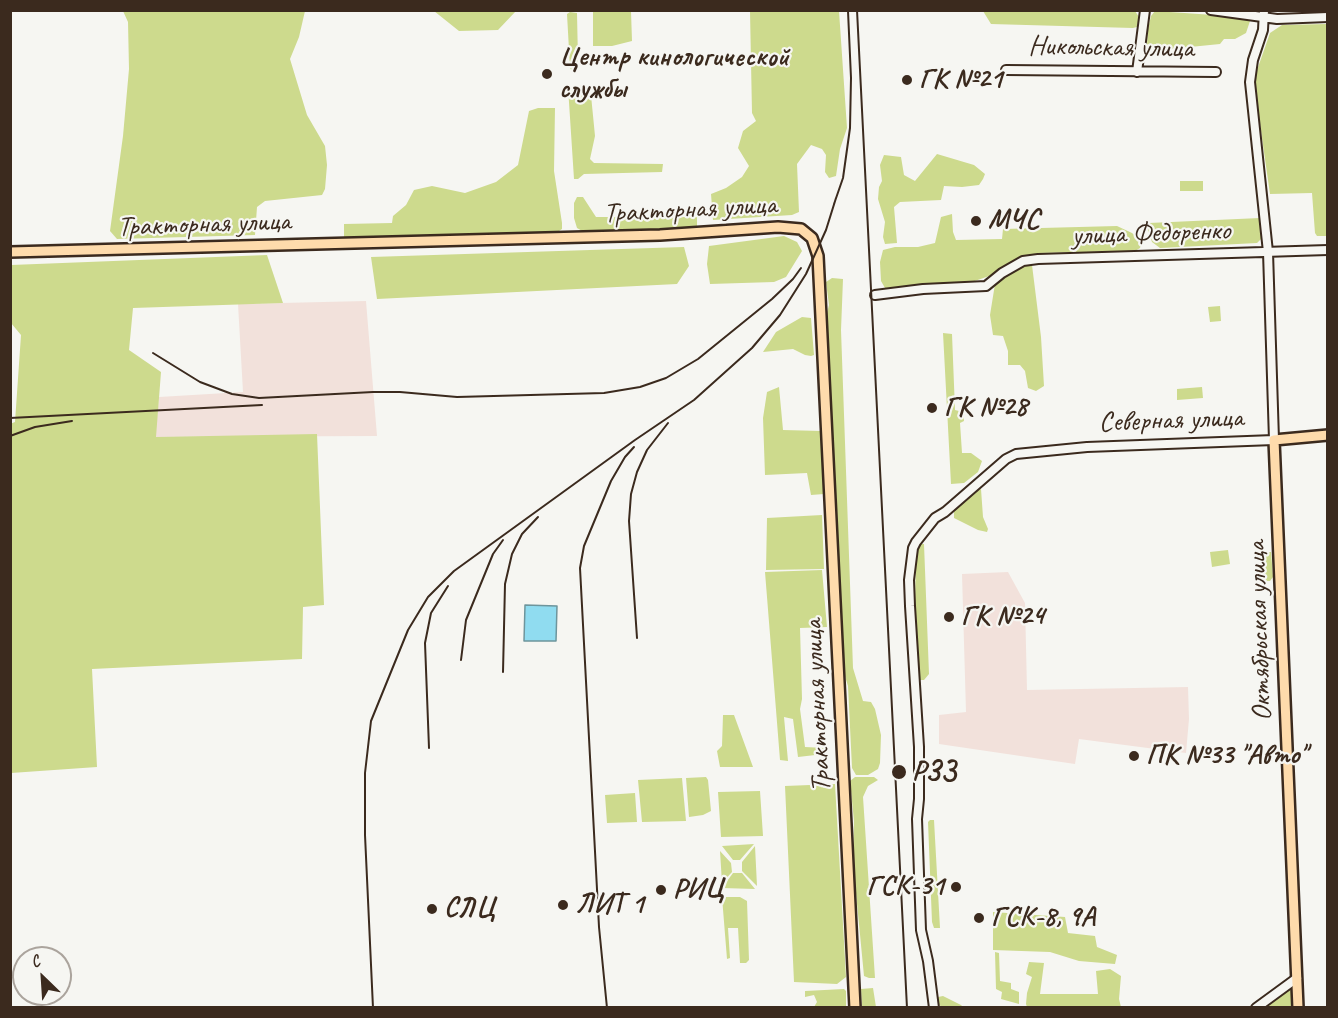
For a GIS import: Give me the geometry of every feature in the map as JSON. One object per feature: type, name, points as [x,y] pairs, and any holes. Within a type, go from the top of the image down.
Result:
[{"type":"main road","name":"Тракторная улица","points":[[10,252],[660,235],[778,227],[801,230],[812,238],[818,256],[855,1008]]},
{"type":"main road","name":"Северная улица","points":[[1274,440],[1328,435]]},
{"type":"main road","name":"Октябрьская улица","points":[[1274,440],[1298,1008]]},
{"type":"street","points":[[1137,72],[1145,10]]},
{"type":"street","points":[[1211,10],[1264,14],[1277,19],[1328,17]]},
{"type":"street","name":"Октябрьская улица","points":[[1264,14],[1263,30],[1253,60],[1250,82],[1268,252],[1274,440]]},
{"type":"street","name":"Никольская улица","points":[[1006,70],[1216,72]]},
{"type":"street","name":"улица Федоренко","points":[[875,294],[986,285],[1023,261],[1038,259],[1328,250]]},
{"type":"street","name":"Северная улица","points":[[934,1008],[928,961],[921,930],[917,819],[919,747],[910,597],[913,548],[916,542],[935,518],[1006,459],[1016,454],[1081,448],[1274,440]]},
{"type":"street","points":[[1256,1008],[1297,978]]},
{"type":"shaded area","points":[[366,301],[377,436],[155,437],[159,397],[243,392],[238,304]]},
{"type":"shaded area","points":[[1008,572],[1025,603],[1027,690],[1188,687],[1189,719],[1186,753],[1079,739],[1075,764],[939,744],[939,715],[966,712],[962,574]]},
{"type":"green space","points":[[123,11],[305,11],[299,37],[290,59],[307,115],[325,146],[327,165],[325,189],[322,195],[265,201],[257,207],[255,235],[117,239],[110,231],[123,136],[129,69],[128,22]]},
{"type":"green space","points":[[434,11],[516,11],[498,30],[459,31]]},
{"type":"green space","points":[[593,11],[631,11],[632,41],[612,46],[593,46]]},
{"type":"green space","points":[[750,11],[839,11],[847,128],[840,149],[836,176],[829,178],[825,172],[826,155],[822,149],[811,145],[797,164],[799,212],[792,215],[713,220],[711,194],[726,188],[742,177],[749,166],[738,148],[743,131],[756,121],[752,113]]},
{"type":"green space","points":[[983,11],[1135,11],[1139,17],[1137,27],[1133,28],[991,24]]},
{"type":"green space","points":[[1155,11],[1243,17],[1250,21],[1246,33],[1235,39],[1224,39],[1220,44],[1170,49],[1149,47],[1147,44],[1148,29],[1151,16]]},
{"type":"green space","points":[[577,13],[578,61],[574,71],[570,68],[567,14]]},
{"type":"green space","points":[[1327,24],[1327,236],[1317,236],[1312,193],[1270,194],[1255,89],[1256,73],[1270,33],[1282,25]]},
{"type":"green space","points":[[590,85],[595,136],[590,159],[594,163],[663,164],[662,172],[584,174],[574,179],[568,87]]},
{"type":"green space","points":[[538,108],[555,108],[554,171],[562,223],[562,229],[556,233],[344,237],[344,224],[392,223],[393,216],[406,205],[414,190],[432,186],[465,193],[496,182],[518,165],[529,111]]},
{"type":"green space","points":[[937,154],[974,165],[985,174],[983,179],[979,185],[944,186],[941,200],[900,202],[894,207],[897,243],[885,244],[883,237],[885,222],[878,199],[882,181],[880,165],[884,155],[901,157],[904,175],[915,181]]},
{"type":"green space","points":[[1180,181],[1203,181],[1203,191],[1180,191]]},
{"type":"green space","points":[[577,197],[583,197],[596,217],[697,217],[697,230],[584,232],[577,228],[574,218],[574,203]]},
{"type":"green space","points":[[952,214],[956,240],[1002,239],[1003,229],[1117,226],[1132,233],[1141,244],[1140,248],[1135,251],[1038,253],[1019,259],[995,274],[969,283],[885,288],[881,281],[880,262],[883,250],[935,243],[941,217]]},
{"type":"green space","points":[[1260,218],[1262,238],[1257,243],[1160,248],[1152,242],[1147,227],[1149,223]]},
{"type":"green space","points":[[784,236],[797,242],[802,251],[786,277],[774,282],[710,284],[707,264],[709,246]]},
{"type":"green space","points":[[684,247],[689,266],[677,284],[377,299],[371,257]]},
{"type":"green space","points":[[267,255],[283,303],[133,308],[129,350],[161,372],[156,437],[317,434],[324,605],[303,607],[302,659],[92,669],[97,767],[11,773],[10,424],[15,422],[21,335],[11,323],[11,265]]},
{"type":"green space","points":[[1032,265],[1041,337],[1044,386],[1036,391],[1028,388],[1025,371],[1020,365],[1008,365],[1008,351],[1003,336],[993,335],[990,315],[995,284],[1022,266]]},
{"type":"green space","points":[[832,278],[843,279],[841,330],[853,668],[863,701],[871,702],[875,709],[881,735],[880,763],[878,769],[868,775],[856,775],[852,768],[848,686],[844,673],[827,313],[829,305],[826,282]]},
{"type":"green space","points":[[1220,306],[1221,321],[1210,322],[1208,307]]},
{"type":"green space","points":[[802,317],[811,318],[814,355],[805,355],[793,349],[763,352],[776,332]]},
{"type":"green space","points":[[943,333],[952,334],[955,410],[963,412],[964,421],[960,423],[962,453],[971,453],[982,461],[978,472],[964,483],[951,484]]},
{"type":"green space","points":[[779,387],[783,430],[821,431],[824,494],[811,495],[807,473],[765,475],[763,418],[767,392]]},
{"type":"green space","points":[[1202,387],[1203,398],[1177,400],[1177,389]]},
{"type":"green space","points":[[981,489],[983,517],[987,532],[954,518],[954,511],[961,503]]},
{"type":"green space","points":[[822,515],[824,569],[766,570],[767,518]]},
{"type":"green space","points":[[920,544],[924,544],[929,674],[924,680],[920,680],[915,600],[916,554]]},
{"type":"green space","points":[[1228,550],[1230,564],[1212,567],[1210,552]]},
{"type":"green space","points":[[1263,552],[1271,552],[1273,577],[1270,581],[1265,581],[1264,578]]},
{"type":"green space","points":[[822,570],[827,627],[800,628],[802,699],[800,709],[805,747],[825,748],[824,754],[798,757],[793,719],[784,717],[788,761],[780,760],[765,572]]},
{"type":"green space","points":[[723,715],[734,715],[753,767],[720,767],[717,751],[722,746]]},
{"type":"green space","points":[[706,777],[711,811],[689,817],[686,778]]},
{"type":"green space","points":[[855,777],[874,777],[878,780],[868,786],[863,797],[875,978],[864,976],[853,862],[854,821],[850,781]]},
{"type":"green space","points":[[682,778],[686,821],[642,822],[638,780]]},
{"type":"green space","points":[[835,784],[846,977],[837,984],[794,982],[785,786]]},
{"type":"green space","points":[[760,791],[763,836],[721,837],[718,792]]},
{"type":"green space","points":[[635,793],[637,822],[607,823],[605,795]]},
{"type":"green space","points":[[934,820],[940,928],[934,928],[932,922],[928,822]]},
{"type":"green space","points":[[754,844],[740,860],[733,860],[722,846]]},
{"type":"green space","points":[[755,846],[757,886],[742,871],[742,862]]},
{"type":"green space","points":[[720,851],[731,863],[732,872],[722,883]]},
{"type":"green space","points":[[733,873],[742,873],[755,889],[722,888]]},
{"type":"green space","points":[[722,897],[740,897],[747,901],[749,960],[746,963],[740,963],[738,928],[728,928],[730,958],[727,959]]},
{"type":"green space","points":[[993,912],[1065,917],[1068,933],[1095,936],[1097,947],[1117,955],[1115,964],[1079,961],[1050,952],[993,950]]},
{"type":"green space","points":[[995,952],[999,953],[1000,981],[1011,983],[1011,989],[1019,992],[1019,1004],[1001,999],[1002,992],[996,989]]},
{"type":"green space","points":[[1029,962],[1044,963],[1040,994],[1098,994],[1096,971],[1110,969],[1121,976],[1119,999],[1121,1007],[1027,1007],[1027,993],[1032,977],[1026,974]]},
{"type":"green space","points":[[873,988],[876,1007],[862,1007],[861,989]]},
{"type":"green space","points":[[844,989],[846,1007],[814,1007],[817,1002],[814,995],[805,997],[805,991]]},
{"type":"green space","points":[[1287,989],[1293,990],[1293,1005],[1261,1008]]},
{"type":"green space","points":[[943,996],[963,1007],[942,1007],[938,1004],[938,997]]},
{"type":"water","points":[[525,605],[557,606],[556,641],[524,641]]},
{"type":"railway","points":[[857,10],[907,1008]]},
{"type":"railway","points":[[834,204],[843,178],[850,128],[851,78],[848,11]]},
{"type":"railway","points":[[373,1008],[365,835],[365,773],[371,721],[408,630],[428,597],[454,571],[694,400],[752,348],[780,315],[806,274],[826,230],[836,198]]},
{"type":"railway","points":[[153,353],[200,382],[232,394],[259,398],[373,392],[457,397],[604,393],[640,387],[666,378],[698,359],[772,299],[801,268]]},
{"type":"railway","points":[[10,418],[262,405]]},
{"type":"railway","points":[[10,436],[35,427],[72,421]]},
{"type":"railway","points":[[637,638],[629,521],[631,494],[637,472],[647,450],[668,423]]},
{"type":"railway","points":[[607,1008],[599,927],[580,568],[584,546],[611,481],[625,457],[634,447]]},
{"type":"railway","points":[[503,672],[505,584],[512,554],[522,534],[538,517]]},
{"type":"railway","points":[[461,660],[466,620],[493,554],[503,540]]},
{"type":"railway","points":[[429,748],[425,643],[431,613],[448,586]]},
{"type":"place","name":"Центр кинологической службы","points":[[547,74]]},
{"type":"place","name":"ГК №21","points":[[907,80]]},
{"type":"place","name":"МЧС","points":[[976,221]]},
{"type":"place","name":"ГК №28","points":[[932,408]]},
{"type":"place","name":"ГК №24","points":[[949,617]]},
{"type":"place","name":"ПК №33 \"Авто\"","points":[[1134,756]]},
{"type":"place","name":"РЗЗ","points":[[899,772]]},
{"type":"place","name":"ГСК-31","points":[[956,887]]},
{"type":"place","name":"РИЦ","points":[[661,890]]},
{"type":"place","name":"ЛИТ 1","points":[[563,905]]},
{"type":"place","name":"СЛЦ","points":[[432,909]]},
{"type":"place","name":"ГСК-8, 9А","points":[[979,918]]}]
